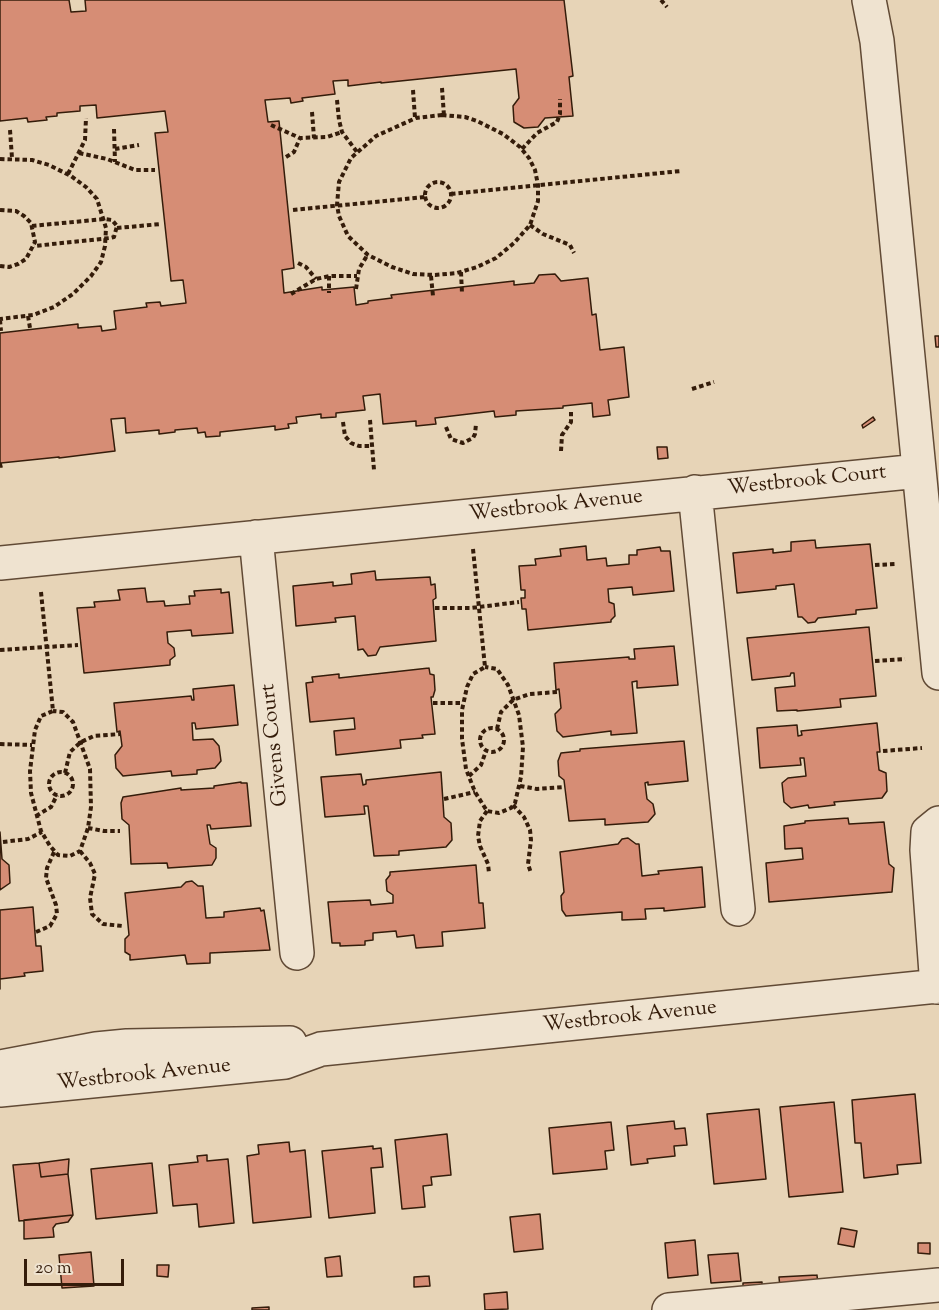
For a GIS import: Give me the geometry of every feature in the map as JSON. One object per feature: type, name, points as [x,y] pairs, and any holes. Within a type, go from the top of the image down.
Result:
[{"type":"street","points":[[869,0],[877,41],[919,471],[925,666]]},
{"type":"street","name":"Westbrook Court","points":[[695,492],[919,471]]},
{"type":"street","points":[[695,492],[738,909]]},
{"type":"street","name":"Westbrook Avenue","points":[[0,563],[695,492]]},
{"type":"street","name":"Givens Court","points":[[256,537],[297,953]]},
{"type":"street","points":[[938,987],[927,850],[928,832],[939,823]]},
{"type":"street","name":"Westbrook Avenue","points":[[0,1090],[285,1062],[321,1049],[938,987]]},
{"type":"street","name":"Westbrook Avenue","points":[[0,1067],[77,1052],[127,1046],[286,1042],[321,1049]]},
{"type":"street","points":[[669,1310],[939,1285]]},
{"type":"path","points":[[661,0],[667,7]]},
{"type":"path","points":[[442,88],[444,116]]},
{"type":"path","points":[[413,90],[415,118]]},
{"type":"path","points":[[522,149],[537,134],[557,122],[560,114],[560,99]]},
{"type":"path","points":[[338,100],[342,132],[357,152]]},
{"type":"path","points":[[312,112],[314,138]]},
{"type":"path","points":[[456,115],[477,121],[503,134],[522,149],[532,164],[538,185],[538,201],[530,225],[496,258],[461,272],[431,276],[402,271],[368,254],[348,236],[337,205],[342,174],[357,152],[376,136],[415,118],[456,115]]},
{"type":"path","points":[[68,174],[87,135],[86,118]]},
{"type":"path","points":[[271,125],[300,138],[314,138],[342,132]]},
{"type":"path","points":[[114,129],[116,162]]},
{"type":"path","points":[[10,130],[12,158]]},
{"type":"path","points":[[286,157],[294,152],[300,138]]},
{"type":"path","points":[[115,149],[140,145]]},
{"type":"path","points":[[79,153],[116,162],[135,170],[155,170]]},
{"type":"path","points":[[0,159],[12,158],[40,162],[68,174],[97,199],[104,219],[106,238],[101,262],[82,286],[54,307],[28,316],[0,319],[1,331]]},
{"type":"path","points":[[451,195],[681,171]]},
{"type":"path","points":[[436,183],[444,184],[451,195],[449,203],[441,208],[429,205],[425,197],[429,185],[436,183]]},
{"type":"path","points":[[293,210],[425,197]]},
{"type":"path","points":[[0,210],[16,211],[24,216],[34,232],[34,246],[26,259],[9,267],[0,266]]},
{"type":"path","points":[[32,226],[104,219],[112,220],[117,228]]},
{"type":"path","points":[[117,228],[161,224]]},
{"type":"path","points":[[530,225],[543,234],[570,245],[574,253]]},
{"type":"path","points":[[34,246],[114,237],[117,228]]},
{"type":"path","points":[[356,289],[357,276],[368,254]]},
{"type":"path","points":[[298,263],[306,267],[316,279]]},
{"type":"path","points":[[461,272],[462,293]]},
{"type":"path","points":[[291,294],[316,279],[329,276],[357,276]]},
{"type":"path","points":[[329,276],[329,293]]},
{"type":"path","points":[[431,276],[432,296]]},
{"type":"path","points":[[28,316],[30,328]]},
{"type":"path","points":[[692,389],[714,382]]},
{"type":"path","points":[[561,451],[562,435],[571,422],[571,412]]},
{"type":"path","points":[[370,420],[374,470]]},
{"type":"path","points":[[343,422],[345,436],[351,443],[359,446],[372,446]]},
{"type":"path","points":[[446,427],[451,439],[463,443],[473,438],[476,424]]},
{"type":"path","points":[[473,546],[486,667]]},
{"type":"path","points":[[876,566],[902,563]]},
{"type":"path","points":[[41,590],[53,711]]},
{"type":"path","points":[[435,608],[480,607],[519,602]]},
{"type":"path","points":[[0,650],[78,645]]},
{"type":"path","points":[[875,661],[925,666]]},
{"type":"path","points":[[486,667],[497,669],[508,685],[513,700],[519,715],[523,747],[520,786],[513,806],[506,812],[487,811],[475,792],[469,776],[462,739],[463,703],[473,674],[486,667]]},
{"type":"path","points":[[497,729],[501,712],[513,700],[530,694],[557,692]]},
{"type":"path","points":[[434,703],[463,703]]},
{"type":"path","points":[[58,710],[68,715],[81,742],[90,775],[91,807],[88,828],[80,851],[70,856],[63,856],[54,852],[36,816],[31,783],[32,745],[41,716],[58,710]]},
{"type":"path","points":[[489,729],[497,729],[504,738],[503,746],[494,752],[486,751],[481,745],[481,737],[489,729]]},
{"type":"path","points":[[65,773],[70,752],[81,742],[94,736],[120,734]]},
{"type":"path","points":[[0,744],[32,745]]},
{"type":"path","points":[[883,751],[922,748]]},
{"type":"path","points":[[469,776],[482,765],[486,751]]},
{"type":"path","points":[[65,773],[72,779],[73,787],[65,795],[57,795],[51,790],[51,780],[55,774],[65,773]]},
{"type":"path","points":[[520,786],[537,789],[564,787]]},
{"type":"path","points":[[444,799],[475,792]]},
{"type":"path","points":[[36,816],[51,807],[57,795]]},
{"type":"path","points":[[513,806],[524,818],[530,830],[528,864],[531,873]]},
{"type":"path","points":[[487,811],[480,821],[478,836],[489,864],[489,873]]},
{"type":"path","points":[[88,828],[120,831]]},
{"type":"path","points":[[3,842],[28,839],[42,832]]},
{"type":"path","points":[[80,851],[90,863],[95,874],[90,898],[92,914],[104,924],[123,926]]},
{"type":"path","points":[[36,932],[50,926],[57,914],[46,878],[47,868],[54,852]]},
{"type":"building","points":[[0,0],[69,0],[71,12],[86,11],[85,0],[564,0],[573,76],[569,77],[573,116],[545,118],[538,127],[524,128],[514,122],[513,106],[519,98],[516,69],[348,86],[348,80],[333,81],[335,94],[302,98],[303,101],[291,103],[290,98],[265,100],[268,122],[279,121],[294,268],[282,270],[284,293],[322,287],[322,290],[354,287],[356,305],[392,298],[391,295],[514,281],[514,285],[534,283],[539,275],[555,274],[561,281],[588,278],[592,315],[596,314],[600,350],[624,347],[629,397],[608,400],[610,415],[593,417],[592,403],[563,406],[563,408],[516,411],[516,415],[495,417],[494,411],[435,418],[436,424],[416,426],[416,421],[383,424],[380,394],[363,396],[365,410],[336,413],[336,417],[321,418],[321,414],[296,417],[297,423],[288,424],[289,428],[275,430],[275,426],[220,432],[220,436],[206,437],[205,432],[198,433],[197,428],[159,434],[159,430],[126,433],[125,418],[111,419],[115,451],[1,463],[2,467],[0,467],[0,333],[78,324],[78,328],[101,326],[102,331],[116,329],[114,311],[147,307],[146,303],[160,302],[161,306],[186,303],[183,280],[171,281],[155,133],[168,132],[165,111],[97,118],[96,105],[80,106],[80,111],[57,113],[57,116],[46,117],[47,120],[28,122],[27,118],[0,121]]},
{"type":"building","points":[[935,336],[939,336],[939,347],[936,347]]},
{"type":"building","points":[[873,417],[875,420],[863,428],[862,425]]},
{"type":"building","points":[[657,447],[667,447],[668,458],[658,459]]},
{"type":"building","points":[[815,540],[816,548],[870,544],[877,608],[856,610],[856,614],[818,618],[815,622],[808,623],[802,617],[798,617],[794,584],[776,586],[776,589],[737,593],[733,553],[773,549],[773,553],[791,551],[791,542]]},
{"type":"building","points":[[586,546],[587,560],[606,558],[607,566],[629,564],[629,555],[637,555],[637,550],[660,547],[661,551],[670,551],[674,591],[633,595],[632,587],[608,589],[609,602],[614,604],[615,616],[611,622],[528,630],[526,609],[522,609],[521,598],[525,598],[525,590],[521,590],[519,566],[536,565],[535,559],[561,556],[560,549]]},
{"type":"building","points":[[375,571],[376,580],[430,577],[431,585],[435,584],[436,598],[433,600],[436,641],[380,647],[376,655],[368,656],[363,649],[358,650],[355,616],[335,618],[336,622],[296,626],[293,586],[333,582],[333,586],[352,584],[351,574]]},
{"type":"building","points":[[145,588],[147,602],[164,601],[165,606],[190,604],[189,596],[195,596],[194,591],[221,589],[221,593],[229,592],[233,633],[192,636],[191,630],[167,632],[168,643],[174,648],[175,656],[170,660],[170,665],[84,673],[77,608],[95,607],[94,602],[120,600],[118,590]]},
{"type":"building","points":[[869,627],[876,696],[840,699],[841,707],[777,711],[775,688],[795,686],[794,673],[790,676],[752,680],[747,638]]},
{"type":"building","points":[[674,646],[678,685],[637,688],[637,681],[632,682],[637,733],[611,735],[611,731],[563,737],[557,731],[555,714],[561,708],[559,689],[556,690],[554,663],[629,657],[629,659],[635,659],[634,649]]},
{"type":"building","points":[[429,668],[430,674],[434,675],[435,690],[431,697],[435,734],[422,735],[423,738],[400,740],[401,748],[336,755],[334,731],[355,729],[354,718],[310,722],[306,683],[313,682],[312,677],[339,674],[339,678]]},
{"type":"building","points":[[234,685],[238,725],[196,729],[195,723],[192,723],[193,740],[213,739],[219,746],[221,761],[215,768],[197,770],[197,774],[172,776],[171,771],[123,776],[116,768],[115,755],[122,746],[120,731],[117,732],[114,703],[191,696],[194,700],[193,689]]},
{"type":"building","points":[[877,723],[879,770],[886,773],[887,791],[882,798],[834,802],[835,805],[809,808],[808,805],[791,808],[784,802],[782,783],[788,778],[806,776],[804,758],[800,758],[801,765],[760,768],[757,728],[797,725],[798,736],[802,735],[801,731]]},
{"type":"building","points":[[684,741],[688,781],[648,785],[648,782],[645,783],[647,799],[653,804],[655,814],[648,822],[605,825],[605,819],[569,821],[564,780],[559,776],[558,761],[561,753],[580,751],[580,749]]},
{"type":"building","points":[[441,772],[444,817],[451,823],[452,840],[446,847],[399,851],[399,855],[374,856],[368,806],[364,806],[365,814],[325,817],[321,777],[361,774],[363,785],[366,784],[366,780]]},
{"type":"building","points":[[247,783],[251,826],[211,829],[210,825],[207,825],[210,844],[216,848],[216,858],[212,865],[168,868],[167,863],[131,864],[129,825],[122,819],[123,797],[181,788],[181,790],[214,788],[214,786]]},
{"type":"building","points":[[848,818],[849,824],[884,822],[889,864],[894,868],[892,892],[769,902],[766,863],[803,859],[802,848],[785,849],[784,826],[805,823],[805,821]]},
{"type":"building","points":[[0,832],[2,859],[9,865],[10,883],[0,890]]},
{"type":"building","points":[[628,838],[639,844],[642,876],[659,874],[658,871],[702,867],[705,907],[664,911],[664,908],[645,909],[646,919],[622,920],[622,912],[566,916],[562,910],[561,896],[564,892],[560,852],[618,844],[622,839]]},
{"type":"building","points":[[476,865],[479,903],[483,903],[485,928],[442,932],[443,946],[416,948],[414,935],[397,937],[396,931],[373,933],[373,940],[365,941],[365,945],[340,946],[340,943],[332,943],[328,902],[370,900],[371,905],[393,903],[393,895],[387,891],[386,880],[390,872]]},
{"type":"building","points":[[192,881],[198,886],[203,886],[206,918],[224,917],[224,912],[260,908],[261,911],[264,910],[270,950],[210,953],[210,963],[187,964],[185,955],[130,960],[130,955],[125,952],[125,939],[129,935],[125,893],[181,887],[186,882]]},
{"type":"building","points":[[33,907],[36,946],[41,946],[43,971],[0,979],[0,910]]},
{"type":"building","points":[[915,1094],[921,1163],[897,1165],[898,1174],[864,1178],[861,1143],[855,1143],[852,1100]]},
{"type":"building","points":[[834,1102],[843,1192],[789,1197],[780,1107]]},
{"type":"building","points":[[759,1109],[766,1179],[714,1184],[707,1114]]},
{"type":"building","points":[[674,1121],[675,1129],[685,1128],[687,1145],[674,1146],[675,1156],[647,1159],[648,1163],[631,1165],[627,1126]]},
{"type":"building","points":[[611,1122],[614,1150],[605,1151],[607,1169],[553,1174],[549,1128]]},
{"type":"building","points":[[447,1134],[451,1175],[431,1177],[432,1185],[423,1186],[425,1207],[402,1209],[395,1140]]},
{"type":"building","points":[[289,1142],[290,1152],[305,1150],[311,1217],[253,1223],[247,1156],[259,1154],[258,1145]]},
{"type":"building","points":[[373,1146],[373,1149],[381,1148],[383,1167],[371,1168],[375,1213],[329,1218],[322,1151]]},
{"type":"building","points":[[207,1155],[207,1161],[228,1159],[234,1223],[199,1227],[197,1204],[173,1206],[169,1165],[198,1162],[197,1156]]},
{"type":"building","points":[[69,1159],[68,1174],[41,1177],[39,1163]]},
{"type":"building","points":[[39,1163],[41,1177],[68,1174],[73,1215],[19,1221],[13,1165]]},
{"type":"building","points":[[152,1163],[157,1213],[96,1219],[91,1169]]},
{"type":"building","points":[[540,1214],[543,1249],[514,1252],[510,1217]]},
{"type":"building","points":[[73,1215],[68,1222],[56,1224],[53,1228],[54,1237],[24,1239],[24,1220]]},
{"type":"building","points":[[841,1228],[857,1231],[854,1247],[838,1244]]},
{"type":"building","points":[[695,1240],[698,1275],[668,1278],[665,1243]]},
{"type":"building","points":[[918,1243],[930,1243],[930,1254],[918,1253]]},
{"type":"building","points":[[91,1252],[94,1286],[62,1288],[59,1255]]},
{"type":"building","points":[[738,1253],[741,1281],[711,1283],[708,1255]]},
{"type":"building","points":[[340,1256],[342,1276],[327,1277],[325,1258]]},
{"type":"building","points":[[157,1265],[169,1265],[168,1277],[157,1276]]},
{"type":"building","points":[[817,1275],[818,1286],[780,1288],[779,1277]]},
{"type":"building","points":[[429,1276],[430,1286],[414,1287],[414,1277]]},
{"type":"building","points":[[762,1282],[762,1292],[743,1293],[743,1283]]},
{"type":"building","points":[[507,1292],[508,1309],[485,1310],[484,1294]]},
{"type":"building","points":[[269,1307],[269,1310],[252,1310],[252,1308]]}]
